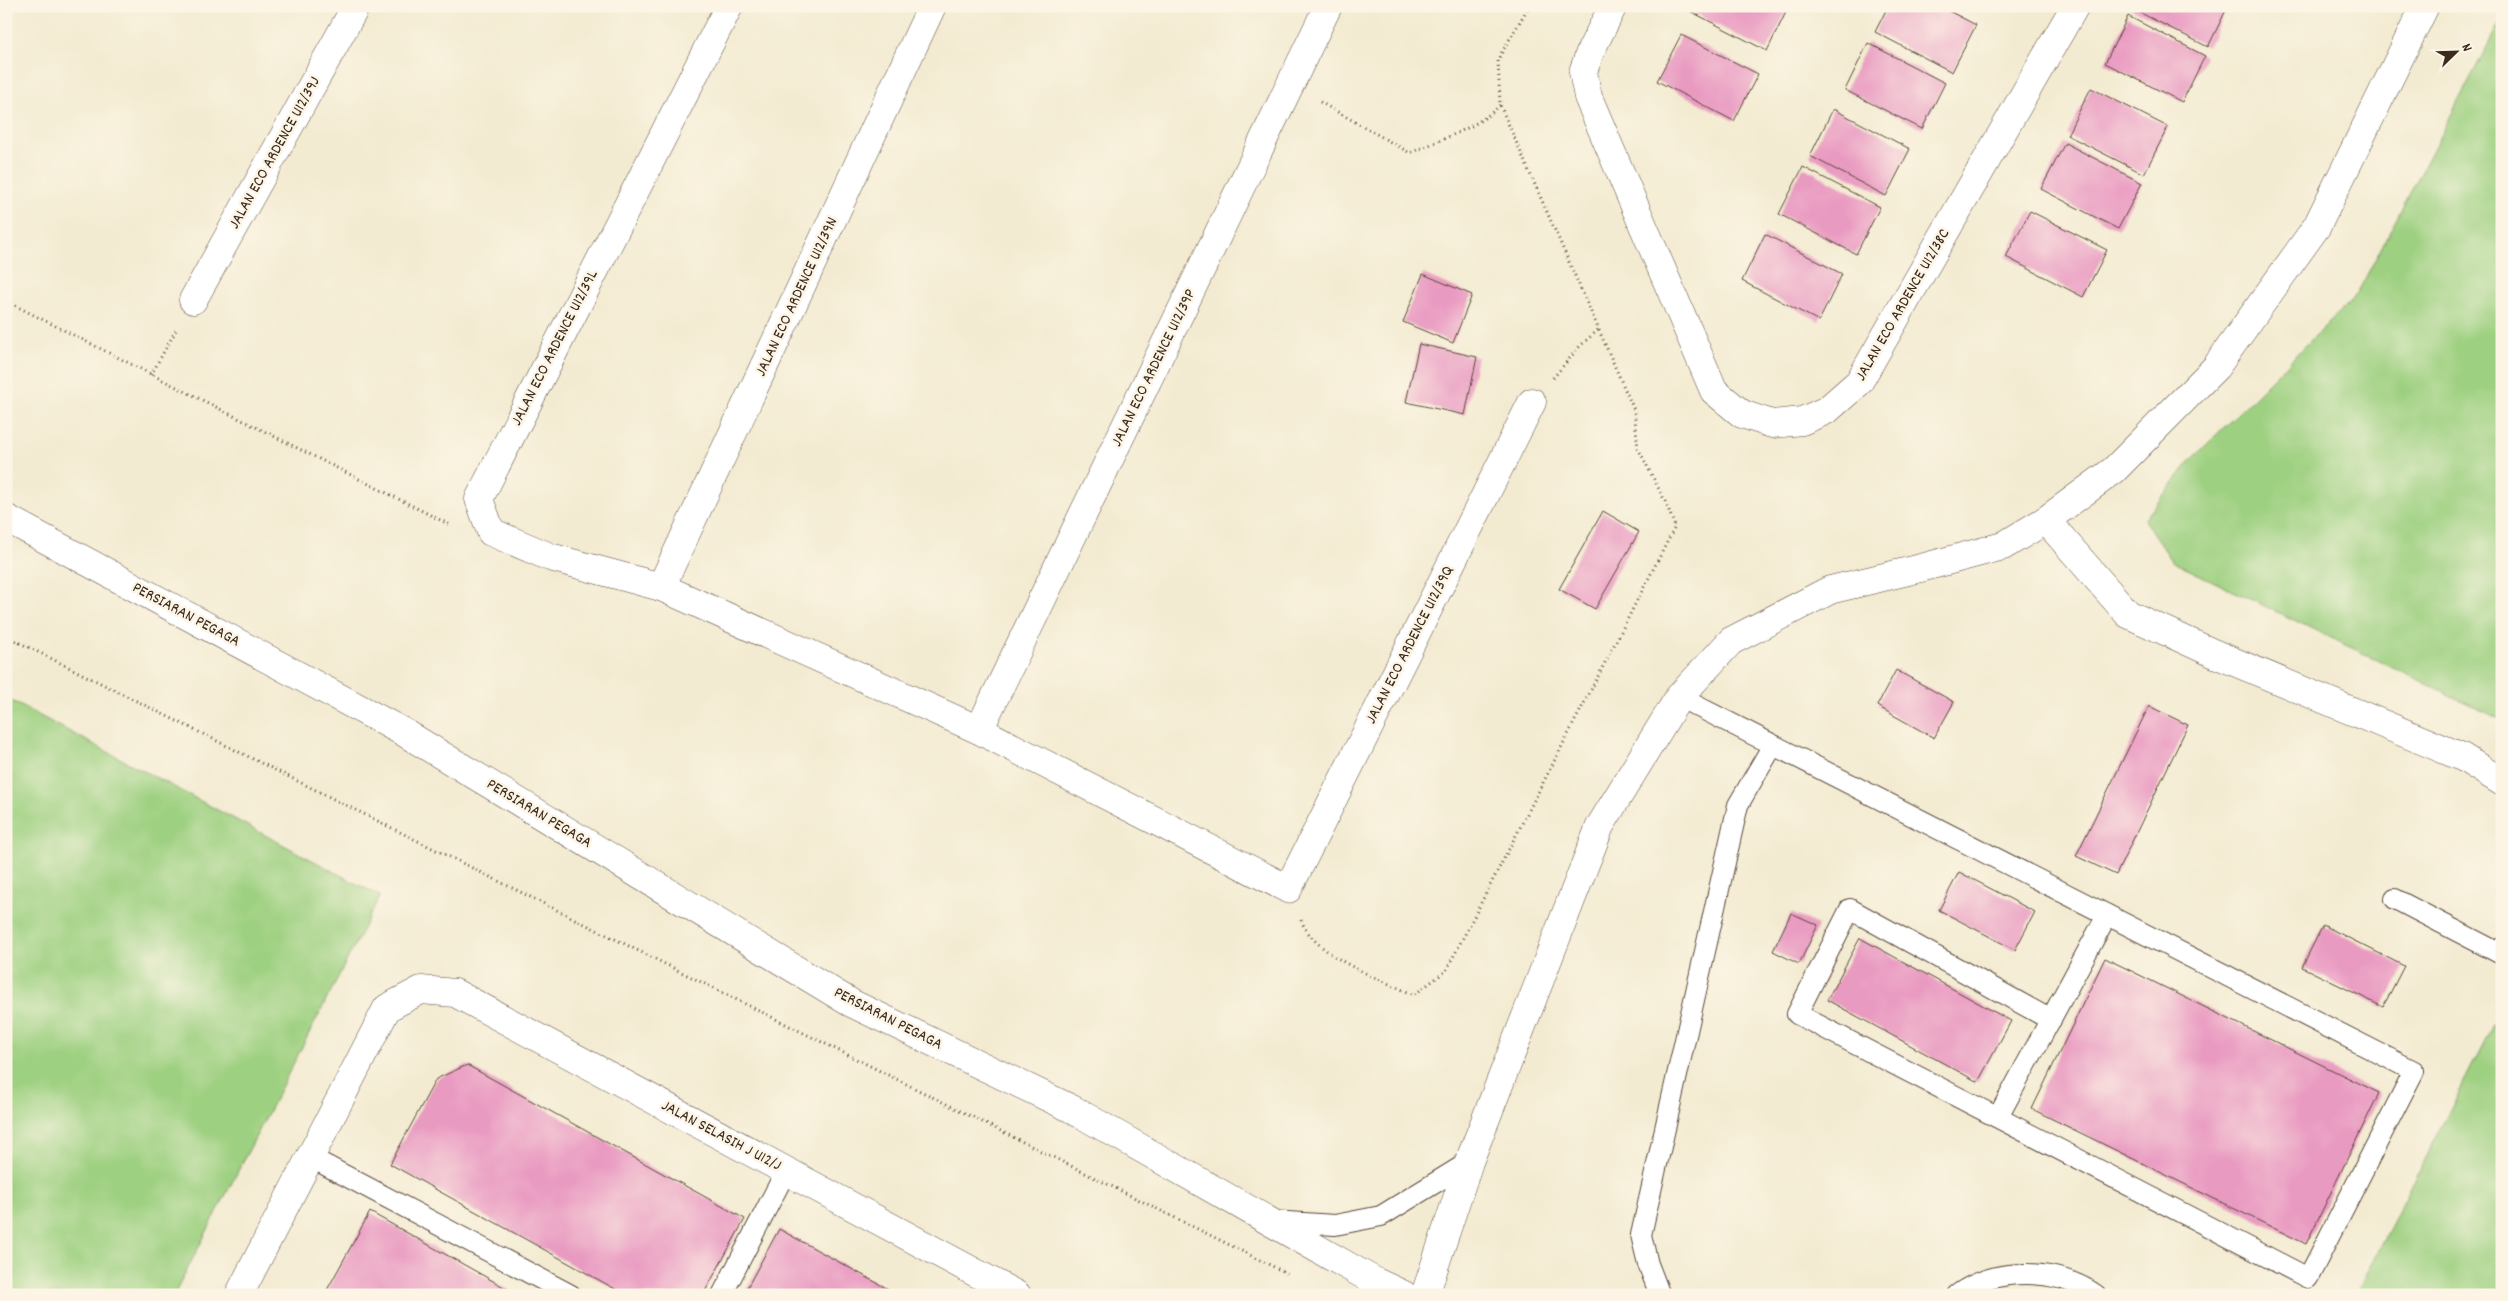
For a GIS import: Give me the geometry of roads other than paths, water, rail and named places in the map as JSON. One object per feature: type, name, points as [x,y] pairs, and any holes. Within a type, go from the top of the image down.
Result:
[{"type":"street","name":"JALAN ECO ARDENCE U12/39J","points":[[193,300],[356,6]]},
{"type":"street","name":"JALAN ECO ARDENCE U12/39L","points":[[662,587],[550,556],[491,532],[480,500],[729,6]]},
{"type":"street","name":"JALAN ECO ARDENCE U12/39N","points":[[662,587],[932,6]]},
{"type":"street","name":"JALAN ECO ARDENCE U12/39P","points":[[979,730],[1328,6]]},
{"type":"street","name":"JALAN ECO ARDENCE U12/38C","points":[[1613,6],[1590,52],[1583,72],[1588,97],[1714,391],[1742,414],[1772,424],[1802,421],[1827,410],[1859,382],[2075,6]]},
{"type":"street","points":[[1425,1295],[1469,1162],[1600,826],[1679,697],[1731,642],[1830,590],[2003,546],[2046,520],[2114,470],[2216,367],[2317,226],[2425,6]]},
{"type":"street","name":"JALAN ECO ARDENCE U12/39Q","points":[[979,730],[1288,889],[1532,402]]},
{"type":"street","name":"PERSIARAN PEGAGA","points":[[6,518],[405,733],[851,1003],[1072,1110],[1376,1282],[1404,1295]]},
{"type":"street","points":[[2046,520],[2128,614],[2212,653],[2462,757],[2502,782]]},
{"type":"street","points":[[662,587],[979,730]]},
{"type":"street","name":"JALAN SELASIH J U12/J","points":[[310,1157],[387,1008],[421,990],[455,992],[1017,1295]]},
{"type":"street","points":[[239,1295],[310,1157]]},
{"type":"lane","points":[[1679,697],[2414,1071],[2308,1278],[1797,1014],[1850,909],[2051,1020]]},
{"type":"lane","points":[[1660,1295],[1648,1264],[1641,1234],[1738,805],[1773,745]]},
{"type":"lane","points":[[2395,899],[2499,953],[2502,948]]},
{"type":"lane","points":[[1998,1118],[2107,915]]},
{"type":"lane","points":[[310,1157],[571,1295]]},
{"type":"lane","points":[[1268,1220],[1335,1225],[1381,1216],[1469,1162]]},
{"type":"lane","points":[[722,1295],[786,1171]]},
{"type":"lane","points":[[1957,1295],[1986,1280],[2012,1274],[2038,1274],[2064,1279],[2096,1295]]}]
